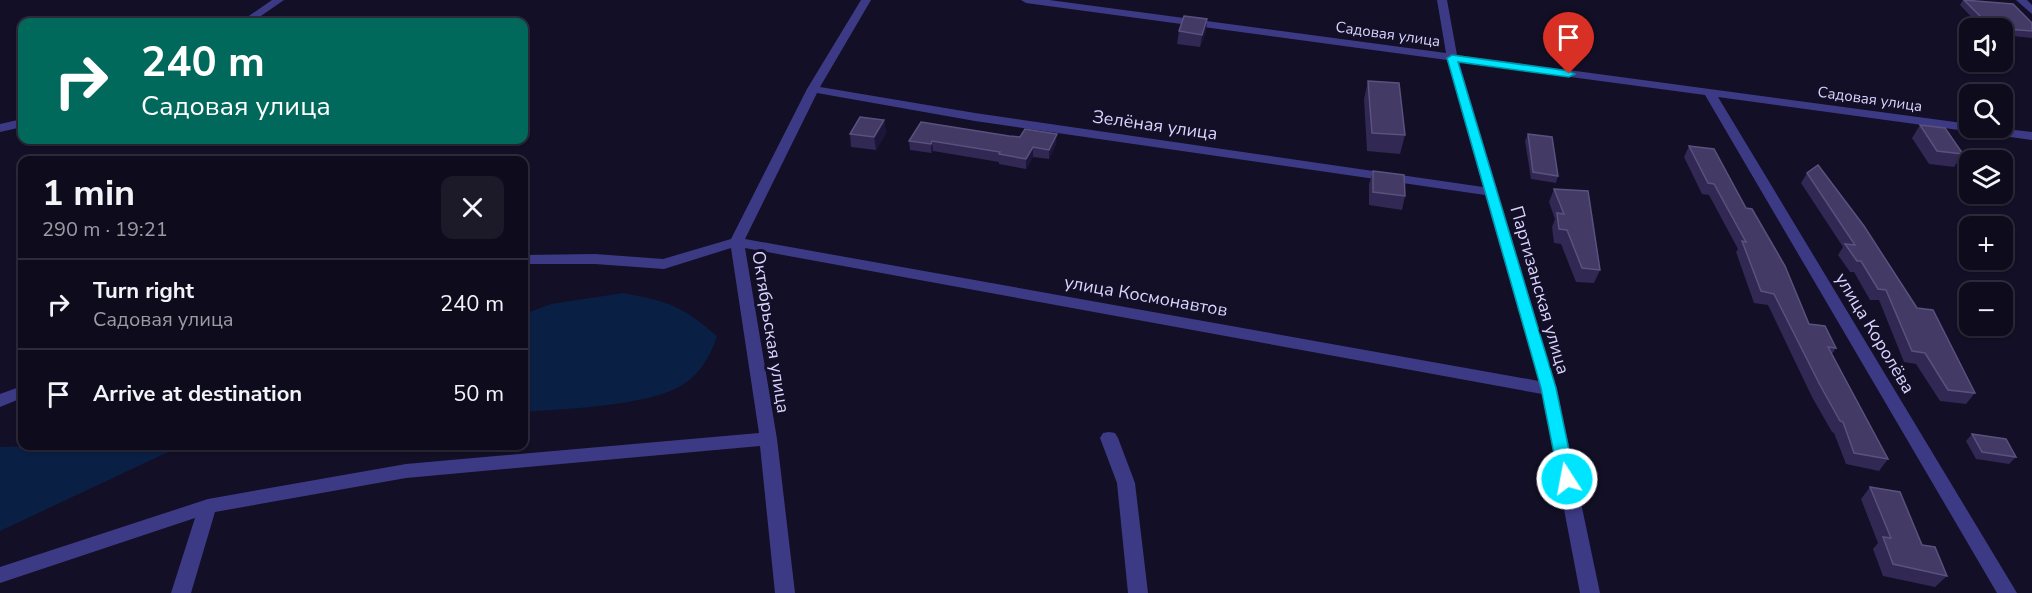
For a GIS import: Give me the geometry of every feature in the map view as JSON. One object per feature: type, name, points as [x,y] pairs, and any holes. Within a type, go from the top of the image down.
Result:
[{"type":"street","points":[[251,18],[279,0]]},
{"type":"street","name":"Октябрьская улица","points":[[785,593],[768,439],[737,242],[813,89],[866,0]]},
{"type":"street","name":"Садовая улица","points":[[1026,0],[2032,136]]},
{"type":"street","name":"Партизанская улица","points":[[1442,0],[1452,58],[1549,388],[1590,593]]},
{"type":"street","points":[[2021,0],[2032,11]]},
{"type":"street","name":"Зелёная улица","points":[[813,89],[975,117],[1492,192]]},
{"type":"street","name":"улица Королёва","points":[[1710,93],[2007,593]]},
{"type":"street","points":[[0,128],[18,124]]},
{"type":"street","points":[[528,259],[595,259],[664,264],[737,242]]},
{"type":"street","name":"улица Космонавтов","points":[[737,242],[1549,388]]},
{"type":"street","points":[[0,401],[18,394]]},
{"type":"street","points":[[1108,438],[1126,483],[1138,593]]},
{"type":"street","points":[[0,575],[208,506],[406,471],[768,439]]},
{"type":"street","points":[[181,593],[208,506]]},
{"type":"water","points":[[623,293],[674,306],[717,336],[711,352],[696,374],[675,389],[660,395],[622,403],[528,412],[528,313],[551,304]]},
{"type":"water","points":[[18,446],[18,450],[172,450],[0,531],[0,447]]},
{"type":"building","points":[[1964,0],[2013,4],[2032,23],[2032,31],[2013,29],[2013,18],[1982,18]]},
{"type":"building","points":[[1184,16],[1207,19],[1202,35],[1179,31]]},
{"type":"building","points":[[1368,81],[1399,83],[1405,135],[1372,133]]},
{"type":"building","points":[[860,117],[884,120],[874,137],[850,134]]},
{"type":"building","points":[[921,122],[1020,137],[1025,129],[1057,134],[1049,150],[1033,147],[1026,159],[999,154],[1000,152],[932,141],[931,144],[909,141]]},
{"type":"building","points":[[1920,125],[1945,128],[1960,150],[1959,154],[1937,151]]},
{"type":"building","points":[[1528,134],[1552,137],[1558,176],[1533,172]]},
{"type":"building","points":[[1689,146],[1714,149],[1746,208],[1752,209],[1785,266],[1809,324],[1825,326],[1836,348],[1828,347],[1888,459],[1854,453],[1843,422],[1840,421],[1820,385],[1774,294],[1761,291],[1742,241],[1746,242],[1714,184],[1708,183]]},
{"type":"building","points":[[1818,165],[1864,226],[1917,308],[1933,310],[1975,393],[1948,390],[1925,353],[1912,351],[1886,290],[1878,289],[1861,261],[1857,261],[1845,244],[1855,245],[1807,173]]},
{"type":"building","points":[[1373,171],[1404,175],[1405,196],[1373,192]]},
{"type":"building","points":[[1554,189],[1588,191],[1600,270],[1582,268],[1567,230],[1559,229],[1557,213],[1564,214]]},
{"type":"building","points":[[1972,434],[2006,439],[2016,457],[1982,452]]},
{"type":"building","points":[[1870,487],[1900,492],[1922,545],[1935,547],[1947,576],[1893,564],[1883,537],[1891,538]]},
{"type":"route","points":[[1567,479],[1549,388],[1452,58],[1569,74]]}]
